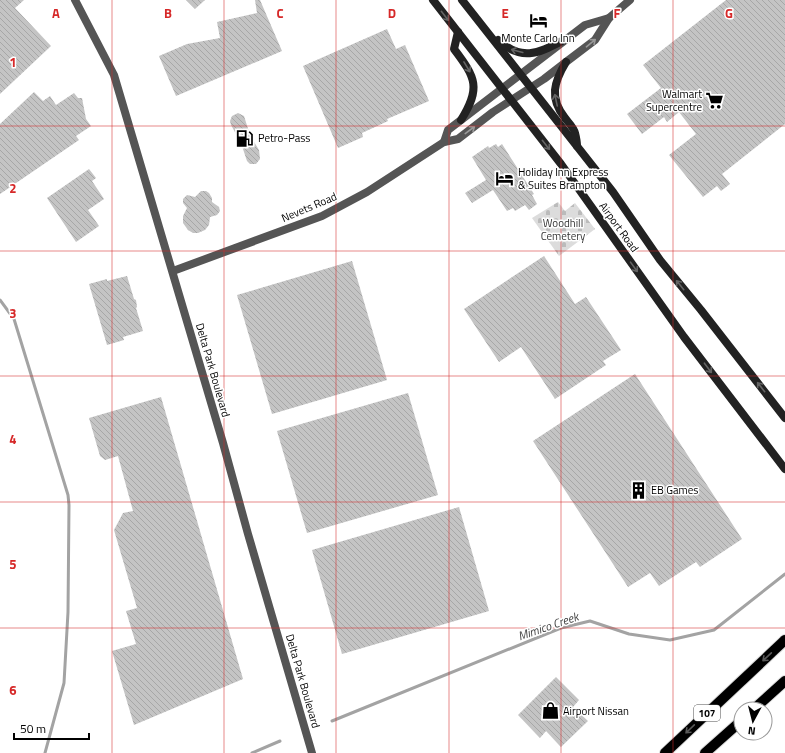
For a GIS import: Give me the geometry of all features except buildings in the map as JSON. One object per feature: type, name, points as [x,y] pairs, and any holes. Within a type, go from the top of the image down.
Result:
[{"type":"main road","name":"Airport Road","points":[[433,0],[561,164],[693,349],[785,469]]},
{"type":"main road","name":"Airport Road","points":[[462,0],[613,192],[660,260],[785,418]]},
{"type":"main road","points":[[484,28],[503,45],[516,52],[529,54],[542,52],[566,39]]},
{"type":"main road","points":[[458,32],[454,49],[468,67],[474,86],[470,106],[461,120]]},
{"type":"main road","points":[[566,62],[557,80],[555,94],[556,104],[575,132],[577,147]]},
{"type":"main road","name":"107","points":[[665,753],[785,640]]},
{"type":"main road","points":[[763,701],[785,681]]},
{"type":"main road","name":"107","points":[[705,753],[733,728]]},
{"type":"street","name":"Delta Park Boulevard","points":[[75,0],[114,75],[173,271],[312,753]]},
{"type":"street","points":[[609,18],[630,0]]},
{"type":"street","name":"Nevets Road","points":[[173,271],[322,216],[367,192],[444,142],[458,139],[511,100],[531,88],[595,40],[609,18]]},
{"type":"street","name":"Nevets Road","points":[[444,142],[448,130],[566,39],[585,25],[609,18]]},
{"type":"green space","name":"Woodhill Cemetery","points":[[558,202],[565,211],[575,203],[595,229],[559,256],[532,218]]},
{"type":"waterway","points":[[0,300],[14,319],[68,495],[69,505],[68,612],[64,683],[45,753]]},
{"type":"waterway","name":"Mimico Creek","points":[[332,721],[561,628],[590,621],[629,634],[670,640],[714,630],[785,574]]},
{"type":"waterway","name":"Mimico Creek","points":[[252,753],[280,741]]},
{"type":"place","name":"Monte Carlo Inn","points":[[538,20]]},
{"type":"place","name":"Walmart Supercentre","points":[[715,100]]},
{"type":"place","name":"Petro-Pass","points":[[245,138]]},
{"type":"place","name":"Holiday Inn Express & Suites Brampton","points":[[505,178]]},
{"type":"place","name":"EB Games","points":[[638,490]]},
{"type":"place","name":"Airport Nissan","points":[[550,711]]}]
